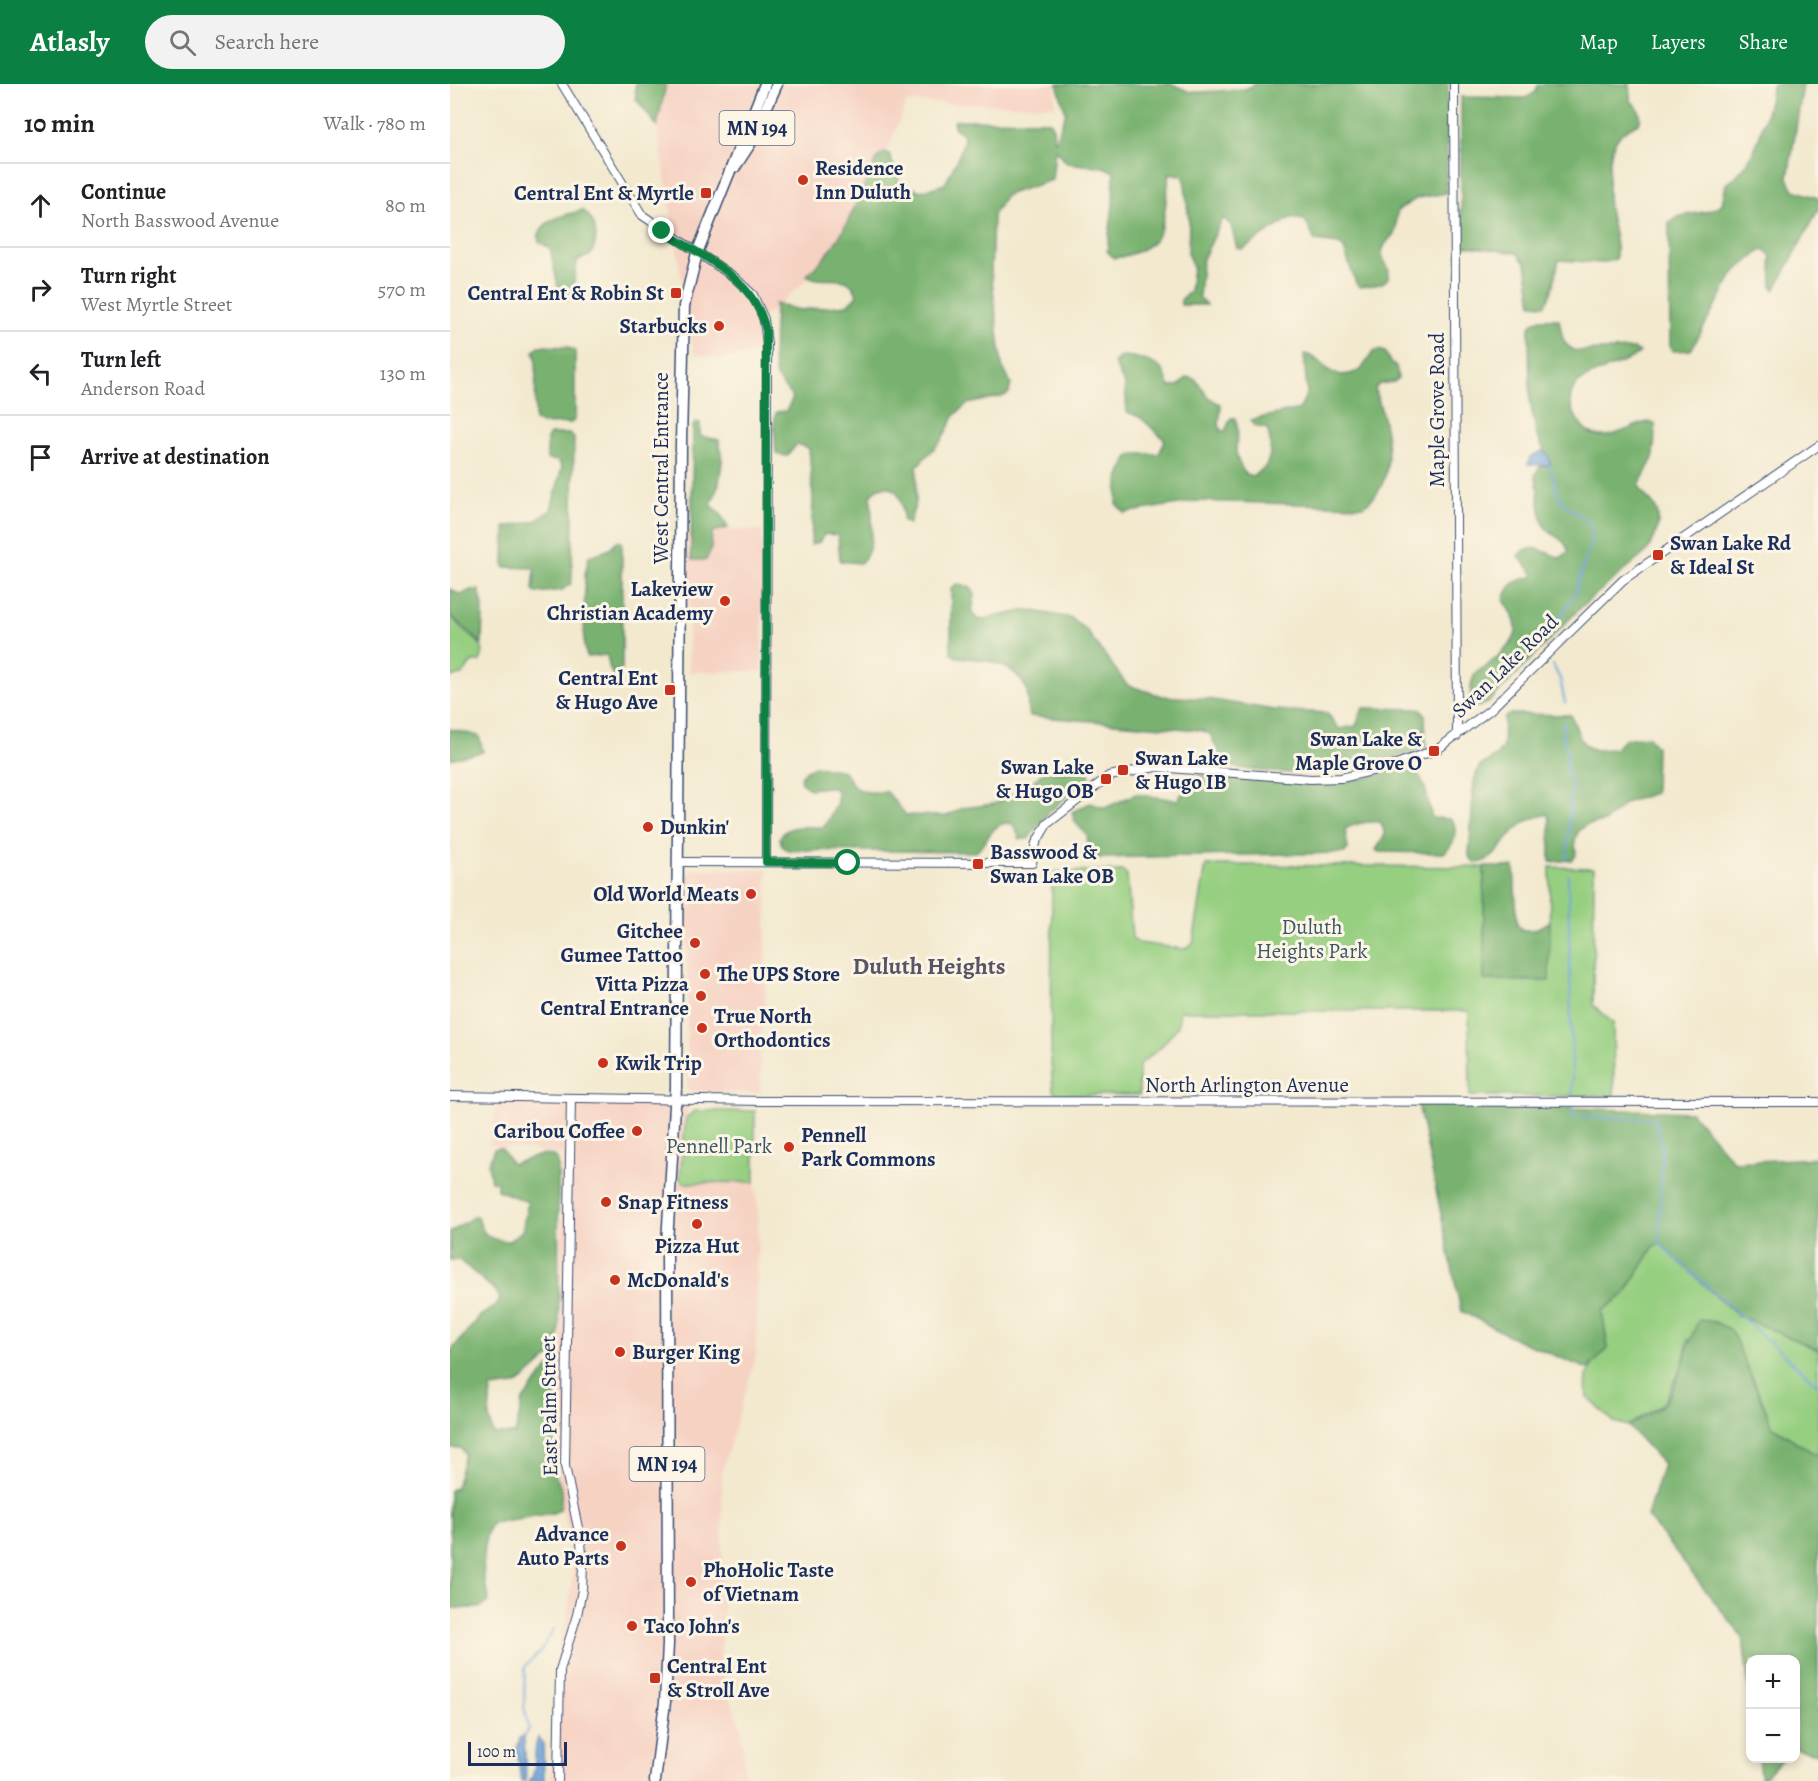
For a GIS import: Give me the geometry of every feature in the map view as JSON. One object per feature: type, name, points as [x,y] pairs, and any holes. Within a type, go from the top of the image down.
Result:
[{"type":"highway","name":"West Central Entrance","points":[[676,1100],[681,366],[684,306],[697,253],[765,84]]},
{"type":"highway","name":"West Central Entrance","points":[[732,169],[745,154],[778,84]]},
{"type":"highway","name":"MN 194","points":[[655,1781],[664,1712],[668,1644],[666,1243],[676,1100]]},
{"type":"street","points":[[562,84],[642,215],[744,286],[760,306],[767,343],[766,862],[678,862]]},
{"type":"street","name":"Maple Grove Road","points":[[1454,84],[1457,736]]},
{"type":"street","name":"Swan Lake Road","points":[[766,862],[1032,863],[1036,843],[1047,824],[1109,776],[1156,767],[1311,779],[1341,778],[1385,768],[1426,754],[1457,736],[1491,709],[1623,580],[1818,446]]},
{"type":"street","name":"North Arlington Avenue","points":[[450,1096],[676,1100],[1818,1102]]},
{"type":"street","name":"East Palm Street","points":[[558,1781],[560,1670],[577,1615],[582,1581],[581,1542],[569,1493],[566,1466],[571,1098]]},
{"type":"shaded area","points":[[666,84],[1055,84],[1055,106],[907,102],[858,222],[817,270],[772,312],[759,318],[764,336],[763,351],[727,359],[694,354],[657,126]]},
{"type":"shaded area","name":"Lakeview Christian Academy","points":[[688,530],[762,530],[762,671],[689,672]]},
{"type":"shaded area","points":[[691,870],[767,870],[765,1023],[761,1027],[760,1093],[692,1092],[687,1089],[687,878]]},
{"type":"shaded area","points":[[497,1102],[688,1106],[680,1178],[683,1183],[755,1182],[758,1208],[756,1356],[722,1471],[723,1609],[720,1672],[742,1730],[745,1781],[550,1781],[560,1634],[566,1624],[575,1559],[559,1494],[563,1154],[490,1145]]},
{"type":"green space","points":[[635,84],[666,84],[657,126],[636,99]]},
{"type":"green space","points":[[1057,84],[1172,84],[1190,92],[1203,92],[1245,89],[1256,84],[1448,84],[1446,193],[1417,198],[1398,210],[1395,232],[1384,245],[1382,253],[1389,272],[1388,277],[1386,281],[1371,286],[1360,287],[1356,283],[1344,249],[1339,244],[1315,241],[1305,220],[1290,218],[1243,249],[1237,248],[1231,225],[1223,218],[1202,261],[1199,297],[1206,305],[1181,305],[1181,300],[1190,291],[1193,267],[1188,255],[1189,221],[1184,176],[1170,173],[1164,218],[1155,239],[1133,254],[1114,258],[1107,251],[1113,206],[1114,172],[1104,167],[1067,163],[1055,149],[1052,180],[1006,195],[993,215],[991,272],[1002,366],[1011,383],[1009,393],[967,404],[955,415],[941,441],[917,466],[916,502],[909,524],[903,521],[900,498],[894,489],[883,487],[874,492],[871,495],[872,521],[869,550],[860,563],[840,561],[838,535],[825,534],[819,542],[811,545],[813,499],[809,448],[797,444],[787,456],[776,454],[774,424],[776,412],[786,411],[793,398],[776,377],[773,359],[775,304],[800,310],[847,305],[857,295],[848,282],[813,278],[807,275],[832,248],[841,234],[878,157],[884,153],[889,154],[900,183],[921,191],[945,184],[962,148],[964,136],[954,127],[953,122],[958,120],[1048,121],[1052,124],[1055,141],[1066,113]]},
{"type":"green space","points":[[1538,84],[1630,84],[1630,100],[1640,115],[1640,122],[1617,138],[1611,156],[1608,201],[1616,259],[1603,263],[1559,260],[1551,293],[1545,305],[1532,304],[1526,264],[1517,253],[1461,245],[1461,97],[1526,98],[1536,92]]},
{"type":"green space","points":[[1773,84],[1803,84],[1788,178],[1794,190],[1818,198],[1818,210],[1774,290],[1771,256],[1764,250],[1760,251],[1734,273],[1691,350],[1673,351],[1670,348],[1669,222],[1682,216],[1709,211],[1722,204],[1726,184],[1746,165],[1753,153]]},
{"type":"green space","points":[[583,210],[594,225],[595,242],[591,255],[577,261],[572,297],[565,299],[559,292],[550,248],[539,242],[538,237],[550,221]]},
{"type":"green space","points":[[1559,319],[1565,343],[1572,349],[1577,351],[1633,349],[1640,352],[1579,383],[1572,392],[1571,404],[1577,419],[1587,431],[1597,436],[1619,433],[1648,422],[1655,424],[1654,456],[1639,485],[1656,510],[1657,529],[1645,553],[1582,606],[1488,703],[1478,707],[1470,701],[1474,676],[1510,644],[1516,630],[1511,612],[1504,600],[1506,594],[1514,583],[1532,577],[1534,574],[1518,556],[1532,548],[1560,558],[1568,552],[1565,544],[1546,528],[1541,516],[1535,475],[1540,467],[1551,464],[1537,436],[1530,402],[1529,330],[1537,320]]},
{"type":"green space","points":[[539,346],[567,347],[575,351],[575,419],[571,423],[543,424],[535,421],[536,360],[534,351]]},
{"type":"green space","points":[[1378,350],[1385,352],[1391,364],[1396,366],[1398,378],[1394,382],[1379,384],[1375,389],[1386,435],[1387,467],[1383,482],[1375,495],[1363,506],[1196,501],[1125,513],[1117,505],[1118,482],[1127,458],[1134,454],[1159,454],[1165,440],[1140,417],[1127,412],[1125,385],[1114,363],[1121,356],[1143,360],[1159,367],[1165,374],[1170,387],[1180,385],[1187,377],[1196,380],[1208,397],[1221,405],[1219,424],[1221,431],[1225,431],[1231,418],[1235,418],[1238,433],[1237,458],[1246,475],[1253,476],[1265,467],[1270,447],[1266,428],[1254,426],[1251,420],[1300,409],[1307,392],[1304,354],[1340,375],[1361,370],[1373,352]]},
{"type":"green space","points":[[695,422],[700,423],[700,436],[719,440],[722,461],[719,483],[711,505],[720,513],[728,528],[712,532],[711,549],[706,560],[692,560],[691,555],[693,427]]},
{"type":"green space","points":[[550,434],[569,434],[574,438],[572,577],[571,583],[562,590],[536,593],[533,590],[535,568],[504,567],[505,527],[535,521],[551,510],[562,467],[558,461],[547,459],[547,439]]},
{"type":"green space","points":[[617,541],[621,542],[622,548],[622,669],[616,678],[610,670],[607,655],[587,657],[584,646],[585,575],[589,556],[608,550]]},
{"type":"green space","points":[[956,584],[971,588],[975,594],[972,613],[978,620],[1028,610],[1071,618],[1087,631],[1127,685],[1162,696],[1208,699],[1274,710],[1327,713],[1339,729],[1356,726],[1363,708],[1420,709],[1425,715],[1426,748],[1375,763],[1327,772],[1252,770],[1225,765],[1210,734],[1200,730],[1030,716],[1026,688],[1013,672],[996,663],[956,657],[951,653],[951,588]]},
{"type":"green space","points":[[450,589],[461,595],[471,590],[479,590],[483,606],[482,644],[450,615]]},
{"type":"green space","points":[[450,615],[479,643],[483,652],[479,662],[472,662],[462,675],[450,677]]},
{"type":"green space","points":[[1510,714],[1571,715],[1581,740],[1588,747],[1596,750],[1615,749],[1625,739],[1647,736],[1656,746],[1655,793],[1627,802],[1604,822],[1585,825],[1578,832],[1575,841],[1576,855],[1572,860],[1550,862],[1548,814],[1521,825],[1493,856],[1488,860],[1475,863],[1469,856],[1474,781],[1479,767],[1496,756],[1503,747],[1504,718]]},
{"type":"green space","points":[[450,729],[479,736],[483,752],[450,759]]},
{"type":"green space","points":[[815,766],[844,771],[855,788],[867,792],[887,792],[906,815],[947,816],[963,808],[994,804],[1024,788],[1044,772],[1086,770],[1090,776],[1048,813],[1028,839],[1020,839],[1013,824],[1006,823],[996,827],[976,852],[788,850],[782,846],[780,838],[783,833],[793,828],[824,827],[837,803],[837,790],[829,787],[810,789],[801,783],[800,778],[805,771]]},
{"type":"green space","points":[[1406,768],[1413,769],[1422,780],[1432,818],[1450,819],[1454,823],[1454,840],[1444,853],[1379,852],[1376,850],[1385,835],[1381,822],[1372,822],[1345,829],[1348,849],[1344,853],[1095,858],[1089,855],[1087,835],[1075,822],[1072,812],[1090,803],[1105,808],[1136,794],[1177,800],[1197,776],[1202,775],[1320,785],[1361,779]]},
{"type":"green space","name":"Duluth Heights Park","points":[[1206,865],[1484,867],[1485,980],[1549,981],[1550,867],[1594,868],[1593,1005],[1613,1023],[1614,1096],[1470,1096],[1469,1011],[1180,1011],[1178,1026],[1161,1047],[1139,1065],[1139,1095],[1060,1095],[1053,1091],[1051,1060],[1052,876],[1054,872],[1123,871],[1127,875],[1132,938],[1138,943],[1185,949],[1193,943]]},
{"type":"green space","points":[[1484,867],[1514,867],[1517,924],[1523,930],[1533,930],[1550,922],[1549,981],[1484,980]]},
{"type":"green space","points":[[1418,1103],[1691,1112],[1734,1162],[1818,1158],[1818,1350],[1737,1315],[1659,1243],[1653,1248],[1625,1294],[1602,1311],[1608,1348],[1588,1369],[1522,1342],[1461,1311]]},
{"type":"green space","name":"Pennell Park","points":[[695,1111],[755,1111],[755,1182],[683,1183],[680,1178],[686,1118]]},
{"type":"green space","points":[[501,1148],[512,1164],[544,1154],[556,1157],[558,1163],[559,1333],[556,1351],[523,1380],[515,1385],[491,1388],[489,1417],[493,1434],[515,1434],[523,1400],[548,1368],[556,1366],[553,1468],[562,1491],[560,1510],[492,1523],[485,1543],[484,1561],[488,1602],[479,1608],[450,1608],[450,1490],[456,1488],[465,1454],[461,1448],[450,1448],[450,1352],[480,1316],[500,1300],[497,1292],[459,1260],[450,1260],[450,1233],[474,1216],[478,1218],[485,1233],[497,1240],[509,1241],[522,1231],[528,1202],[497,1190],[497,1182],[491,1181],[488,1164],[494,1149]]},
{"type":"green space","points":[[1659,1243],[1737,1314],[1818,1350],[1818,1456],[1773,1427],[1752,1376],[1688,1340],[1683,1364],[1664,1403],[1628,1426],[1614,1422],[1587,1397],[1586,1381],[1590,1370],[1608,1348],[1602,1311],[1625,1294],[1653,1247]]},
{"type":"green space","points":[[1699,1320],[1715,1322],[1731,1330],[1773,1427],[1818,1456],[1818,1754],[1800,1750],[1800,1655],[1746,1655],[1746,1665],[1743,1638],[1647,1516],[1663,1464],[1628,1426],[1657,1409],[1670,1395]]},
{"type":"green space","points":[[1759,1763],[1778,1763],[1761,1781]]},
{"type":"water","points":[[1542,451],[1548,454],[1550,466],[1528,464],[1530,457]]},
{"type":"water","points":[[524,1735],[526,1781],[521,1781],[517,1749],[520,1738]]},
{"type":"water","points":[[538,1737],[543,1744],[544,1781],[529,1781],[534,1772]]},
{"type":"waterway","points":[[1549,636],[1575,593],[1593,535],[1584,518],[1561,500],[1550,466]]},
{"type":"waterway","points":[[1553,665],[1560,679],[1565,703]]},
{"type":"waterway","points":[[1564,721],[1562,734],[1567,752],[1567,774],[1572,783],[1567,858]]},
{"type":"waterway","points":[[1568,875],[1573,1117],[1655,1119],[1662,1147],[1659,1243],[1818,1385]]},
{"type":"waterway","points":[[524,1736],[529,1728],[524,1706],[525,1666],[539,1653],[554,1629]]},
{"type":"place","name":"Residence Inn Duluth","points":[[803,180]]},
{"type":"place","name":"Central Ent & Myrtle","points":[[706,193]]},
{"type":"place","name":"Central Ent & Robin St","points":[[676,293]]},
{"type":"place","name":"Starbucks","points":[[719,326]]},
{"type":"place","name":"Swan Lake Rd & Ideal St","points":[[1658,555]]},
{"type":"place","name":"Lakeview Christian Academy","points":[[725,601]]},
{"type":"place","name":"Central Ent & Hugo Ave","points":[[670,690]]},
{"type":"place","name":"Swan Lake & Maple Grove O","points":[[1434,751]]},
{"type":"place","name":"Swan Lake & Hugo IB","points":[[1123,770]]},
{"type":"place","name":"Swan Lake & Hugo OB","points":[[1106,779]]},
{"type":"place","name":"Dunkin'","points":[[648,827]]},
{"type":"place","name":"Basswood & Swan Lake OB","points":[[978,864]]},
{"type":"place","name":"Old World Meats","points":[[751,894]]},
{"type":"place","name":"Gitchee Gumee Tattoo","points":[[695,943]]},
{"type":"place","name":"The UPS Store","points":[[705,974]]},
{"type":"place","name":"Vitta Pizza Central Entrance","points":[[701,996]]},
{"type":"place","name":"True North Orthodontics","points":[[702,1028]]},
{"type":"place","name":"Kwik Trip","points":[[603,1063]]},
{"type":"place","name":"Caribou Coffee","points":[[637,1131]]},
{"type":"place","name":"Pennell Park Commons","points":[[789,1147]]},
{"type":"place","name":"Snap Fitness","points":[[606,1202]]},
{"type":"place","name":"Pizza Hut","points":[[697,1224]]},
{"type":"place","name":"McDonald's","points":[[615,1280]]},
{"type":"place","name":"Burger King","points":[[620,1352]]},
{"type":"place","name":"Advance Auto Parts","points":[[621,1546]]},
{"type":"place","name":"PhoHolic Taste of Vietnam","points":[[691,1582]]},
{"type":"place","name":"Taco John's","points":[[632,1626]]},
{"type":"place","name":"Central Ent & Stroll Ave","points":[[655,1678]]},
{"type":"district","name":"Duluth Heights","points":[[929,966]]},
{"type":"route","points":[[662,231],[734,277],[744,286],[760,306],[766,331],[766,862],[848,863]]}]
